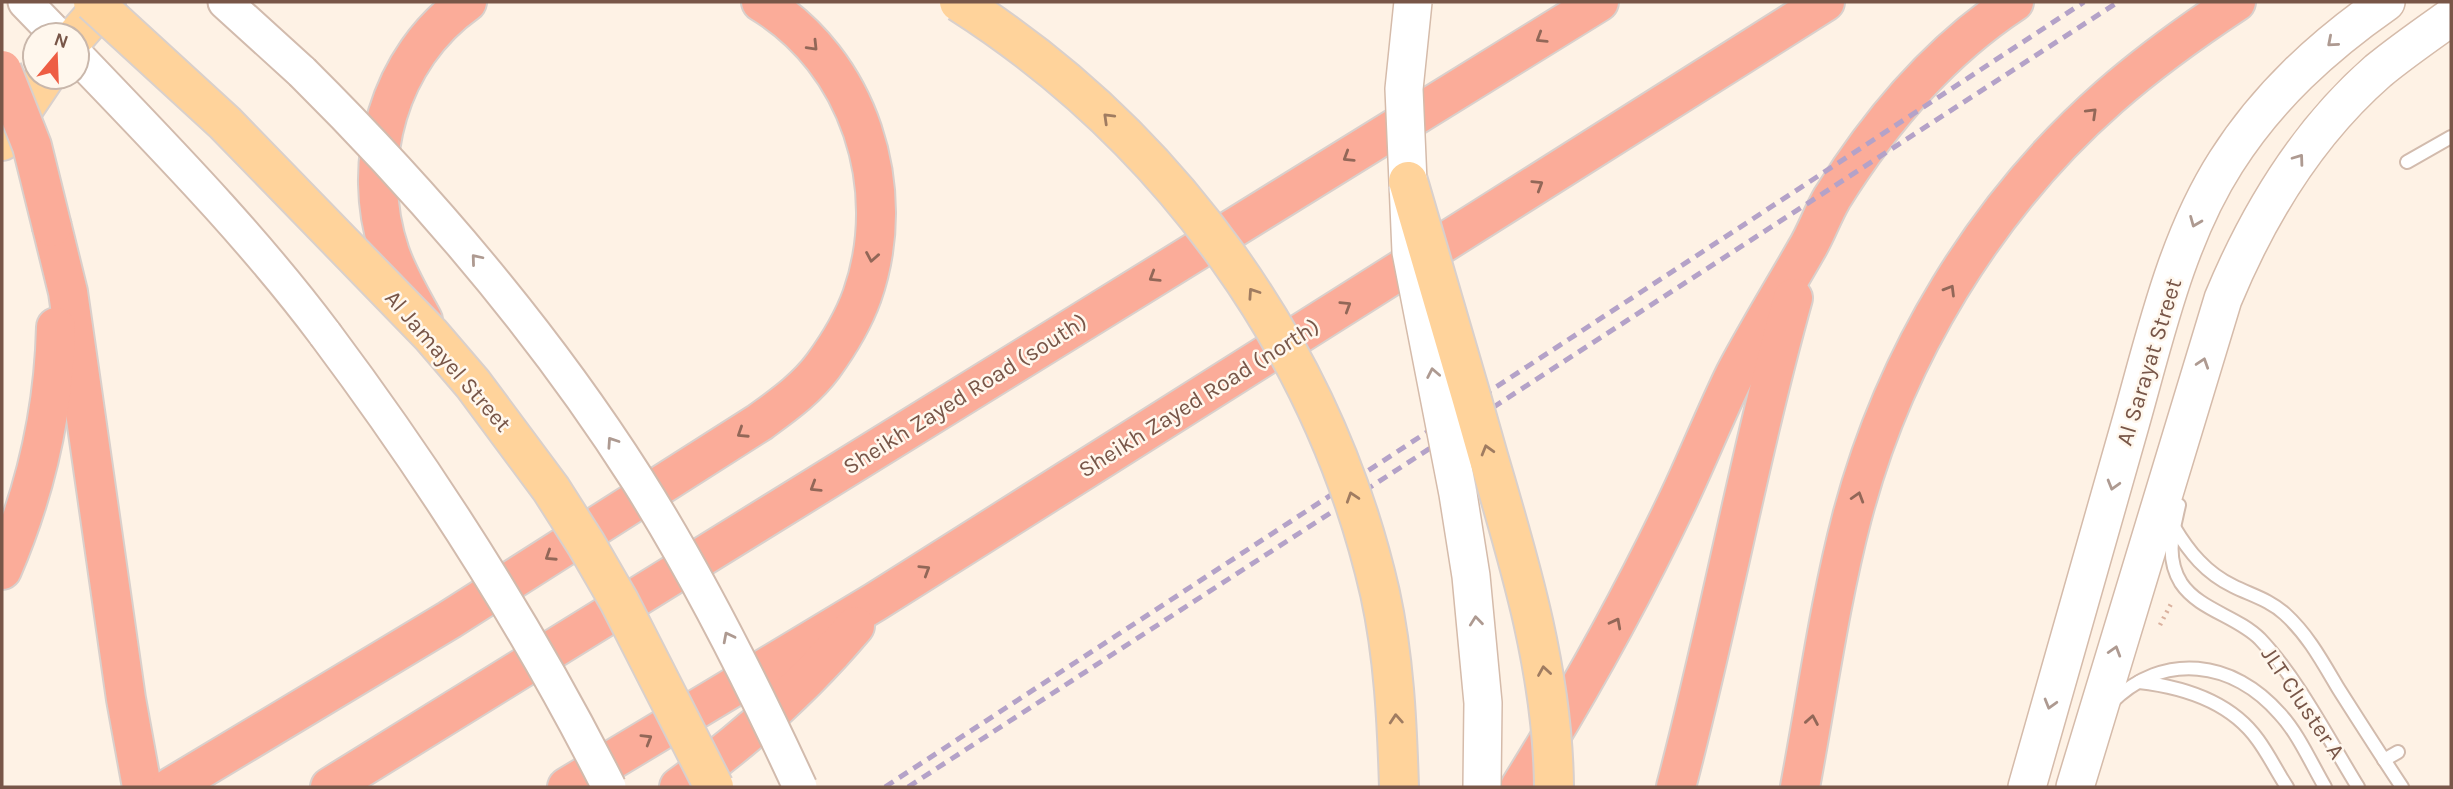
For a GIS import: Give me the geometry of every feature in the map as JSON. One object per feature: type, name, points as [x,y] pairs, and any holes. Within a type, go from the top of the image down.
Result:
[{"type":"highway","points":[[431,335],[400,278],[382,226],[378,199],[380,145],[386,119],[407,69],[440,26],[467,2]]},
{"type":"highway","points":[[171,787],[449,620],[760,422],[794,398],[822,368],[845,333],[862,296],[873,257],[877,216],[874,175],[865,135],[850,97],[828,61],[800,33],[761,2]]},
{"type":"highway","name":"Sheikh Zayed Road (south)","points":[[330,787],[1599,2]]},
{"type":"highway","name":"Sheikh Zayed Road (north)","points":[[567,787],[876,602],[1825,2]]},
{"type":"highway","points":[[1520,787],[1602,651],[1679,498],[1734,376],[1757,332],[1808,249],[1830,202],[1889,116],[1923,77],[1961,41],[2014,2]]},
{"type":"highway","points":[[1800,787],[1840,570],[1853,516],[1888,412],[1936,313],[1996,220],[2068,137],[2108,98],[2150,63],[2236,2]]},
{"type":"highway","points":[[2,70],[32,146],[68,292],[126,699],[142,787]]},
{"type":"highway","points":[[2,569],[31,494],[49,411],[56,327],[52,227]]},
{"type":"highway","points":[[1676,787],[1705,676],[1769,387],[1808,249]]},
{"type":"highway","points":[[679,787],[721,756],[821,666],[876,602]]},
{"type":"main road","name":"Al Jamayel Street","points":[[93,2],[225,123],[431,335],[513,436],[586,544],[631,624],[714,787]]},
{"type":"main road","points":[[89,21],[106,2]]},
{"type":"main road","points":[[959,2],[1061,76],[1108,117],[1152,162],[1230,258],[1295,364],[1346,478],[1380,594],[1394,692],[1399,787]]},
{"type":"main road","points":[[1413,2],[1404,89],[1409,228],[1416,286],[1458,494],[1471,576],[1483,703],[1482,787]]},
{"type":"main road","name":"Al Sarayat Street","points":[[2026,787],[2158,329],[2197,216],[2225,163],[2261,113],[2301,69],[2347,29],[2386,2]]},
{"type":"main road","points":[[2075,787],[2223,299],[2244,247],[2271,199],[2302,153],[2338,110],[2378,71],[2451,17]]},
{"type":"main road","points":[[2,141],[36,91]]},
{"type":"main road","points":[[1408,181],[1522,569],[1550,712],[1554,787]]},
{"type":"street","points":[[25,2],[43,21]]},
{"type":"street","points":[[225,2],[320,89],[424,198],[481,265],[573,385],[637,479],[682,554],[725,631],[800,787]]},
{"type":"street","points":[[91,71],[249,239],[367,389],[484,564],[556,687],[609,787]]},
{"type":"lane","points":[[2407,162],[2451,137]]},
{"type":"lane","points":[[2185,467],[2189,409]]},
{"type":"lane","points":[[2182,490],[2170,544],[2173,564],[2182,584]]},
{"type":"lane","points":[[2174,527],[2185,546],[2208,570],[2282,611],[2305,634],[2402,787]]},
{"type":"lane","name":"JLT Cluster A","points":[[2182,584],[2194,597],[2256,636],[2276,656],[2358,787]]},
{"type":"lane","name":"JLT Cluster A","points":[[2093,725],[2113,700],[2139,682],[2167,669],[2199,668],[2231,676],[2259,693],[2282,716],[2325,787]]},
{"type":"lane","points":[[2139,682],[2171,686],[2204,697],[2232,715],[2257,738],[2287,787]]},
{"type":"lane","points":[[2384,760],[2398,752]]},
{"type":"path","points":[[2155,637],[2182,584]]},
{"type":"railway","points":[[885,787],[2084,2]]},
{"type":"railway","points":[[908,787],[2118,2]]}]
